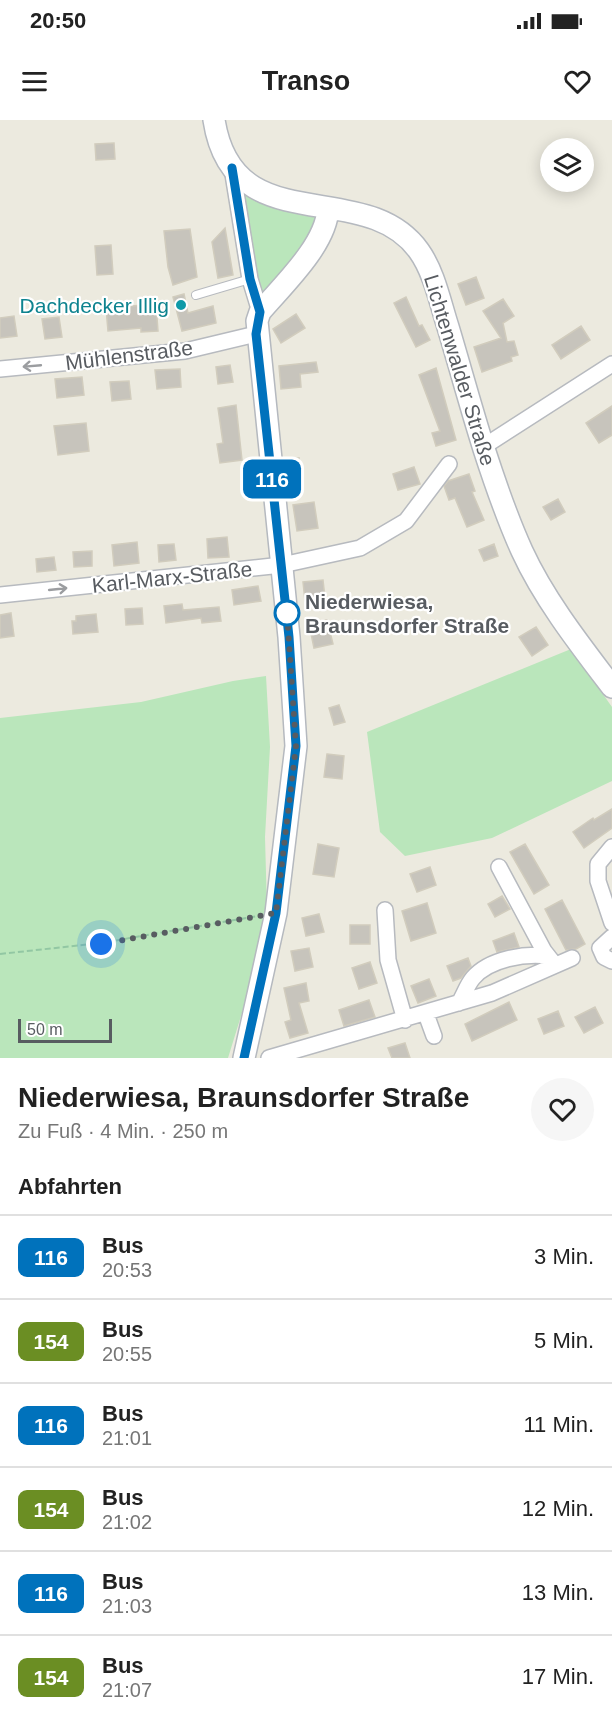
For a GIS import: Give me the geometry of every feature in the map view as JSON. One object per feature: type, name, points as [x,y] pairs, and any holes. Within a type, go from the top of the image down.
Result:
[{"type":"street","name":"Lichtenwalder Straße","points":[[214,120],[220,146],[232,168],[253,186],[270,195],[328,209],[360,213],[389,222],[399,229],[420,252],[438,293],[501,501],[523,552],[545,591],[612,687]]},
{"type":"street","points":[[232,168],[250,279],[260,312],[256,334],[282,565],[296,746],[276,913],[244,1058]]},
{"type":"street","points":[[260,312],[319,240],[327,220],[328,209]]},
{"type":"street","name":"Mühlenstraße","points":[[0,369],[186,351],[256,334]]},
{"type":"street","points":[[483,447],[612,364]]},
{"type":"street","name":"Karl-Marx-Straße","points":[[0,596],[282,565],[360,548],[406,521],[449,464]]},
{"type":"street","points":[[612,847],[598,864],[598,882],[612,923]]},
{"type":"street","points":[[499,867],[552,961]]},
{"type":"street","points":[[385,910],[388,960],[405,1020]]},
{"type":"street","points":[[612,937],[600,948],[603,957],[612,961]]},
{"type":"street","points":[[459,1003],[473,979],[483,969],[515,958],[552,961],[572,958]]},
{"type":"street","points":[[269,1058],[492,993],[552,961]]},
{"type":"street","points":[[426,1014],[434,1036]]},
{"type":"lane","points":[[196,295],[250,279]]},
{"type":"path","points":[[0,954],[101,944],[276,913]]},
{"type":"green space","points":[[232,168],[328,209],[260,312]]},
{"type":"green space","points":[[571,649],[612,707],[612,781],[492,838],[405,856],[380,832],[367,732]]},
{"type":"green space","points":[[266,676],[270,747],[265,837],[267,910],[245,1003],[228,1058],[0,1058],[0,718],[141,702],[233,681]]},
{"type":"building","points":[[114,143],[115,159],[96,160],[95,144]]},
{"type":"building","points":[[225,228],[233,275],[218,278],[212,242]]},
{"type":"building","points":[[190,229],[197,277],[173,285],[168,267],[164,231]]},
{"type":"building","points":[[111,245],[113,274],[97,275],[95,246]]},
{"type":"building","points":[[476,277],[484,298],[466,305],[458,284]]},
{"type":"building","points":[[184,294],[188,313],[213,306],[216,323],[182,331],[173,297]]},
{"type":"building","points":[[406,297],[419,326],[422,325],[430,340],[416,347],[394,303]]},
{"type":"building","points":[[503,299],[514,316],[503,323],[507,342],[514,341],[518,355],[511,357],[512,361],[482,372],[474,347],[501,338],[483,311]]},
{"type":"building","points":[[156,304],[158,331],[141,332],[141,328],[108,331],[106,308]]},
{"type":"building","points":[[296,314],[305,328],[281,343],[273,329]]},
{"type":"building","points":[[14,316],[17,336],[0,338],[0,318]]},
{"type":"building","points":[[59,317],[62,337],[45,339],[42,319]]},
{"type":"building","points":[[581,326],[590,340],[561,359],[552,345]]},
{"type":"building","points":[[316,362],[318,372],[300,374],[301,387],[281,389],[279,366]]},
{"type":"building","points":[[230,365],[233,382],[218,384],[216,367]]},
{"type":"building","points":[[436,368],[456,440],[436,446],[432,433],[440,431],[419,375]]},
{"type":"building","points":[[180,369],[181,387],[157,389],[155,370]]},
{"type":"building","points":[[82,377],[84,395],[57,398],[55,379]]},
{"type":"building","points":[[129,381],[131,399],[112,401],[110,382]]},
{"type":"building","points":[[236,405],[242,460],[220,463],[217,444],[223,443],[218,408]]},
{"type":"building","points":[[612,406],[612,435],[599,443],[586,423]]},
{"type":"building","points":[[86,423],[89,451],[58,455],[54,426]]},
{"type":"building","points":[[299,458],[302,478],[286,480],[284,461]]},
{"type":"building","points":[[414,467],[420,484],[398,490],[393,474]]},
{"type":"building","points":[[469,474],[475,491],[472,492],[484,520],[467,527],[455,498],[449,500],[444,486],[448,481]]},
{"type":"building","points":[[558,499],[565,512],[551,520],[543,507]]},
{"type":"building","points":[[314,502],[318,528],[297,531],[293,505]]},
{"type":"building","points":[[227,537],[229,557],[208,558],[207,539]]},
{"type":"building","points":[[137,542],[139,563],[114,566],[112,545]]},
{"type":"building","points":[[174,544],[176,560],[159,562],[158,545]]},
{"type":"building","points":[[494,544],[498,556],[484,561],[479,550]]},
{"type":"building","points":[[92,551],[92,566],[74,567],[73,552]]},
{"type":"building","points":[[54,557],[56,570],[37,572],[36,559]]},
{"type":"building","points":[[323,580],[325,598],[305,601],[303,582]]},
{"type":"building","points":[[258,586],[261,601],[234,605],[232,590]]},
{"type":"building","points":[[182,604],[183,610],[219,607],[221,621],[202,623],[201,618],[166,623],[164,606]]},
{"type":"building","points":[[142,608],[143,624],[126,625],[125,609]]},
{"type":"building","points":[[11,613],[14,636],[0,638],[0,615]]},
{"type":"building","points":[[96,614],[98,632],[73,634],[72,621],[76,621],[76,616]]},
{"type":"building","points":[[327,620],[333,644],[314,648],[309,624]]},
{"type":"building","points":[[536,627],[548,645],[532,656],[519,637]]},
{"type":"building","points":[[339,705],[345,722],[334,725],[329,708]]},
{"type":"building","points":[[327,754],[344,756],[342,779],[324,777]]},
{"type":"building","points":[[612,809],[612,828],[584,848],[573,832],[593,818],[594,820]]},
{"type":"building","points":[[318,844],[339,848],[334,877],[313,874]]},
{"type":"building","points":[[525,844],[549,885],[534,894],[510,852]]},
{"type":"building","points":[[430,867],[436,885],[417,892],[410,874]]},
{"type":"building","points":[[502,896],[510,909],[495,917],[488,904]]},
{"type":"building","points":[[562,900],[585,944],[576,949],[566,950],[545,909]]},
{"type":"building","points":[[427,903],[436,933],[411,941],[402,911]]},
{"type":"building","points":[[319,914],[324,932],[306,936],[302,918]]},
{"type":"building","points":[[350,925],[370,925],[370,944],[350,944]]},
{"type":"building","points":[[514,933],[519,947],[497,952],[493,941]]},
{"type":"building","points":[[309,948],[313,967],[295,971],[291,951]]},
{"type":"building","points":[[468,958],[471,966],[461,978],[453,981],[447,966]]},
{"type":"building","points":[[370,962],[377,983],[359,989],[352,968]]},
{"type":"building","points":[[429,979],[436,996],[418,1003],[411,986]]},
{"type":"building","points":[[306,983],[309,1001],[299,1003],[308,1033],[290,1038],[285,1022],[291,1020],[284,988]]},
{"type":"building","points":[[369,1000],[375,1017],[344,1026],[339,1010]]},
{"type":"building","points":[[509,1002],[517,1020],[472,1041],[465,1024]]},
{"type":"building","points":[[595,1007],[603,1023],[584,1033],[575,1017]]},
{"type":"building","points":[[558,1011],[564,1026],[544,1034],[538,1019]]},
{"type":"building","points":[[405,1043],[410,1058],[392,1058],[388,1048]]},
{"type":"bus line","name":"116","points":[[232,168],[250,279],[260,312],[256,334],[289,637],[296,746],[276,913],[244,1058]]},
{"type":"place","name":"Dachdecker Illig","points":[[181,305]]},
{"type":"place","name":"Niederwiesa, Braunsdorfer Straße","points":[[287,613]]},
{"type":"route","points":[[101,944],[276,913],[296,746],[287,613]]}]
